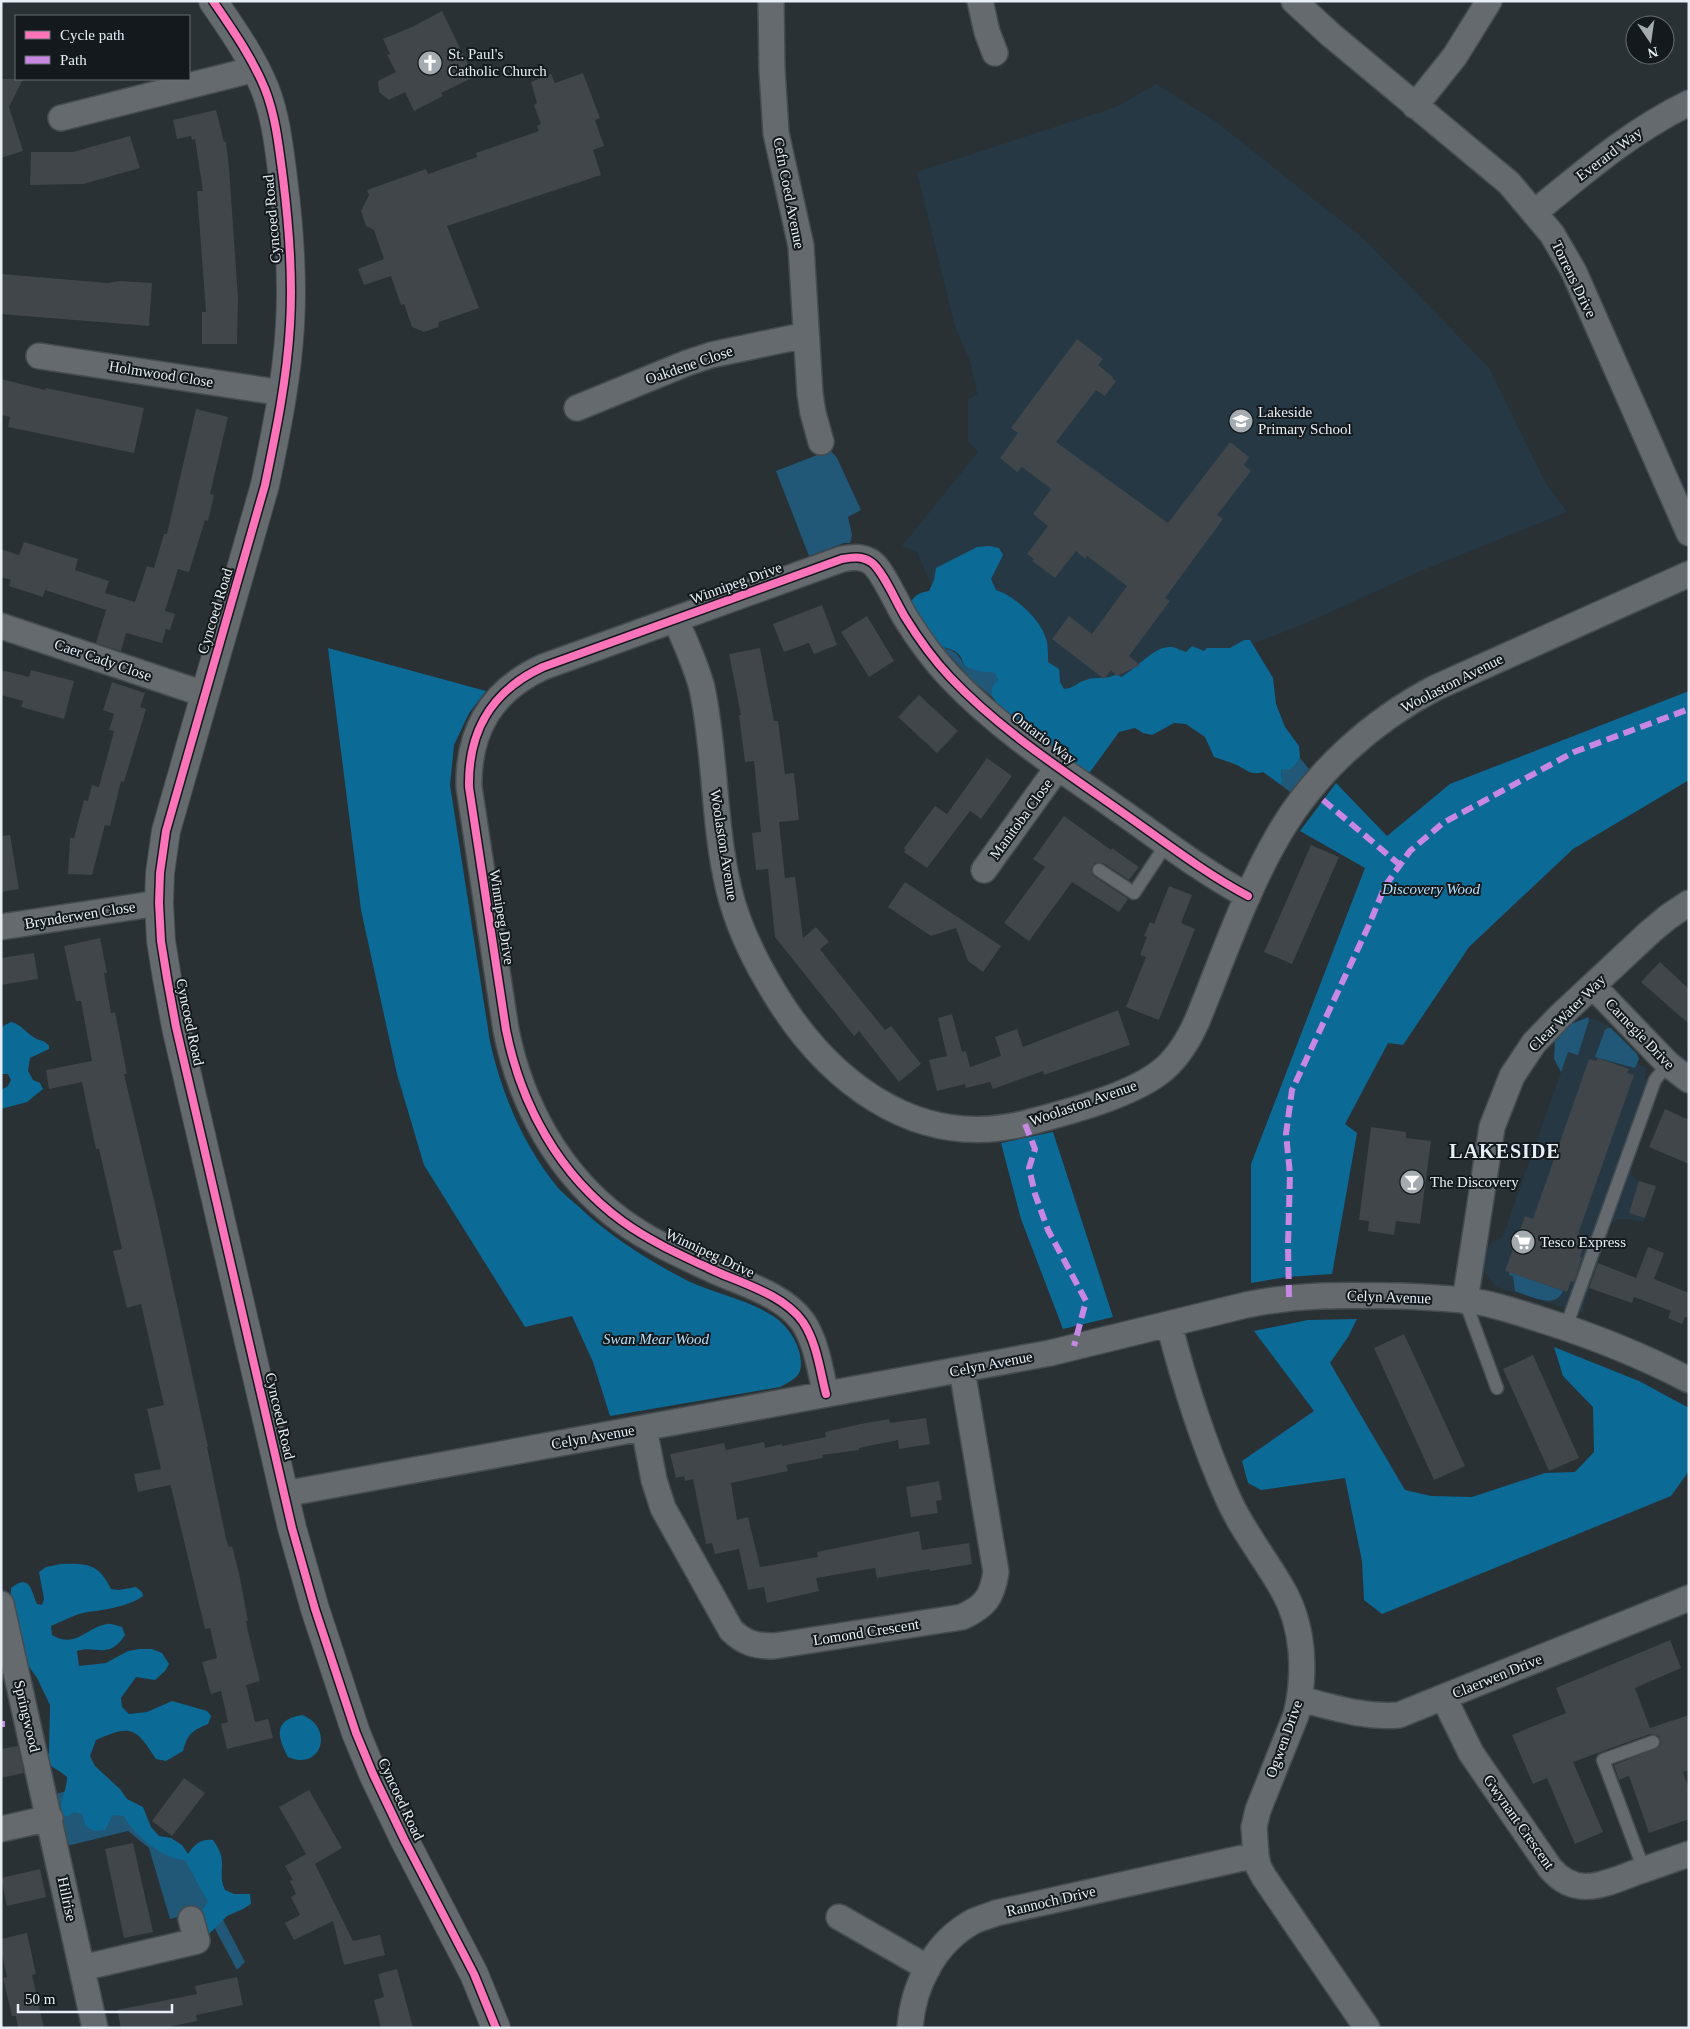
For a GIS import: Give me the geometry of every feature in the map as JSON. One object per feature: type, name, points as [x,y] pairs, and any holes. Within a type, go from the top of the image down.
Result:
[{"type":"street","name":"Cyncoed Road","points":[[213,1],[256,68],[265,90],[277,131],[287,210],[290,322],[283,393],[262,500],[204,694],[166,831],[160,873],[161,941],[176,1027],[304,1573],[356,1733],[373,1774],[474,1974],[496,2028]]},
{"type":"street","name":"Cefn Coed Avenue","points":[[771,1],[772,70],[776,133],[800,246],[810,394],[813,414],[821,442]]},
{"type":"street","points":[[980,1],[987,32],[995,53]]},
{"type":"street","name":"Torrens Drive","points":[[1294,1],[1415,106],[1509,183],[1552,234],[1574,272],[1689,533]]},
{"type":"street","points":[[1415,106],[1455,56],[1489,1]]},
{"type":"street","points":[[61,118],[256,68]]},
{"type":"street","name":"Everard Way","points":[[1535,212],[1632,135],[1666,114],[1689,103]]},
{"type":"street","name":"Oakdene Close","points":[[576,408],[687,363],[712,355],[806,335]]},
{"type":"street","name":"Holmwood Close","points":[[39,356],[283,393]]},
{"type":"street","name":"Winnipeg Drive","points":[[826,1394],[813,1343],[795,1313],[769,1296],[656,1243],[610,1212],[572,1174],[546,1138],[525,1097],[512,1061],[469,787],[468,767],[478,730],[486,713],[511,685],[526,675],[543,667],[842,559],[855,557],[866,559]]},
{"type":"street","name":"Ontario Way","points":[[866,559],[873,563],[880,572],[917,636],[941,668],[995,719],[1058,767],[1166,843],[1212,875],[1248,896]]},
{"type":"street","name":"Woolaston Avenue","points":[[676,620],[702,688],[726,876],[744,936],[775,994],[806,1038],[845,1078],[866,1095],[909,1118],[955,1128],[992,1129],[1025,1124],[1131,1088],[1150,1079],[1174,1060],[1189,1038],[1248,896],[1280,832],[1304,799],[1348,749],[1377,724],[1412,700],[1435,688],[1689,574]]},
{"type":"street","name":"Caer Cady Close","points":[[1,626],[204,694]]},
{"type":"street","name":"Manitoba Close","points":[[984,870],[1058,767]]},
{"type":"street","name":"Brynderwen Close","points":[[1,927],[159,903]]},
{"type":"street","name":"Clear Water Way","points":[[1465,1300],[1492,1127],[1512,1076],[1534,1043],[1559,1017],[1650,932],[1689,903]]},
{"type":"street","name":"Carnegie Drive","points":[[1593,986],[1668,1064],[1689,1080]]},
{"type":"street","name":"Celyn Avenue","points":[[284,1494],[1050,1353],[1273,1300],[1313,1295],[1465,1300],[1500,1307],[1566,1327],[1624,1348],[1689,1380]]},
{"type":"street","name":"Ogwen Drive","points":[[1169,1324],[1198,1422],[1225,1491],[1235,1512],[1284,1590],[1293,1611],[1302,1662],[1300,1699],[1296,1715],[1258,1810],[1254,1827],[1258,1866],[1367,2028]]},
{"type":"street","name":"Lomond Crescent","points":[[644,1428],[654,1480],[663,1508],[731,1630],[742,1641],[759,1646],[774,1646],[962,1617],[976,1611],[988,1600],[994,1586],[996,1572],[962,1370]]},
{"type":"street","name":"Claerwen Drive","points":[[1300,1699],[1368,1715],[1385,1716],[1413,1710],[1689,1598]]},
{"type":"street","name":"Springwood","points":[[2,1612],[50,1818]]},
{"type":"street","name":"Gwynant Crescent","points":[[1444,1698],[1471,1753],[1556,1875],[1565,1882],[1576,1886],[1598,1886],[1689,1854]]},
{"type":"street","points":[[1,1829],[50,1818]]},
{"type":"street","name":"Hillrise","points":[[50,1818],[95,2028]]},
{"type":"street","name":"Rannoch Drive","points":[[910,2028],[912,2005],[928,1968],[939,1951],[955,1934],[974,1921],[996,1913],[1256,1855]]},
{"type":"street","points":[[839,1917],[928,1968]]},
{"type":"street","points":[[82,1968],[196,1941],[191,1919]]},
{"type":"lane","points":[[1099,870],[1134,893],[1166,843]]},
{"type":"lane","points":[[1566,1327],[1655,1080],[1668,1064]]},
{"type":"lane","points":[[1465,1300],[1497,1388]]},
{"type":"lane","points":[[1644,1870],[1603,1760],[1654,1742]]},
{"type":"shaded area","name":"Lakeside Primary School","points":[[1156,84],[1215,121],[1365,240],[1489,368],[1545,482],[1567,512],[1416,573],[1304,624],[1250,645],[1113,733],[932,586],[917,552],[902,546],[978,452],[968,441],[968,400],[977,394],[975,382],[970,361],[955,326],[917,172],[1116,107]]},
{"type":"shaded area","points":[[830,450],[837,458],[861,510],[848,517],[852,535],[850,543],[844,543],[809,556],[776,471]]},
{"type":"shaded area","points":[[942,647],[955,652],[963,664],[981,671],[994,673],[998,680],[991,695],[992,697],[973,681]]},
{"type":"shaded area","points":[[1300,758],[1309,769],[1290,792],[1281,785],[1281,770],[1296,764]]},
{"type":"shaded area","points":[[1588,1017],[1608,1025],[1637,1054],[1639,1059],[1637,1063],[1647,1069],[1644,1079],[1662,1086],[1655,1098],[1631,1169],[1632,1175],[1638,1181],[1656,1186],[1643,1222],[1618,1219],[1611,1224],[1583,1307],[1584,1313],[1496,1287],[1485,1272],[1484,1262],[1485,1253],[1490,1245],[1503,1236],[1561,1072],[1554,1059],[1555,1041],[1569,1025]]},
{"type":"shaded area","points":[[1588,1017],[1589,1020],[1578,1055],[1568,1052],[1561,1072],[1554,1059],[1555,1041],[1569,1025]]},
{"type":"shaded area","points":[[1611,1028],[1637,1054],[1639,1059],[1635,1068],[1595,1057],[1605,1030]]},
{"type":"shaded area","points":[[1510,1272],[1563,1291],[1559,1297],[1548,1301],[1528,1296],[1515,1291],[1513,1276],[1509,1275]]},
{"type":"shaded area","points":[[82,1788],[183,1853],[219,1912],[245,1962],[237,1970],[205,1910],[170,1919],[149,1848],[128,1831],[71,1845],[55,1844],[45,1796]]},
{"type":"green space","points":[[989,546],[999,548],[1003,555],[991,579],[996,590],[1027,610],[1040,626],[1047,642],[1048,662],[1059,669],[1060,682],[1064,689],[1090,679],[1117,674],[1121,677],[1152,654],[1165,647],[1173,647],[1186,652],[1192,646],[1204,651],[1207,648],[1230,648],[1244,640],[1250,640],[1273,678],[1276,704],[1285,727],[1299,746],[1300,758],[1296,764],[1290,769],[1281,770],[1281,785],[1263,772],[1252,773],[1237,765],[1214,757],[1205,737],[1186,724],[1174,723],[1152,735],[1143,733],[1135,728],[1119,732],[1090,772],[1082,773],[1011,727],[1010,715],[1003,711],[991,695],[993,686],[998,680],[994,673],[966,666],[961,657],[951,649],[930,646],[909,608],[916,596],[929,591],[934,580],[936,568],[977,547]]},
{"type":"green space","name":"Swan Mear Wood","points":[[328,648],[486,691],[469,713],[454,745],[450,785],[490,1042],[501,1081],[516,1120],[535,1156],[559,1189],[604,1228],[645,1257],[688,1281],[755,1306],[781,1322],[795,1341],[800,1356],[800,1371],[792,1380],[780,1387],[610,1416],[593,1362],[572,1316],[525,1327],[424,1165],[397,1074],[361,910]]},
{"type":"green space","name":"Discovery Wood","points":[[1689,691],[1689,780],[1573,849],[1469,947],[1403,1045],[1388,1043],[1345,1124],[1357,1133],[1332,1274],[1287,1277],[1251,1283],[1251,1164],[1365,868],[1300,831],[1336,783],[1387,836],[1450,784]]},
{"type":"green space","points":[[11,1022],[46,1043],[49,1049],[30,1058],[28,1071],[33,1080],[40,1083],[43,1089],[27,1102],[1,1109],[1,1090],[8,1086],[11,1080],[8,1074],[1,1074],[1,1027]]},
{"type":"green space","points":[[1053,1132],[1113,1317],[1063,1329],[1021,1219],[1001,1143]]},
{"type":"green space","points":[[1357,1319],[1348,1337],[1330,1363],[1405,1490],[1431,1496],[1472,1497],[1545,1473],[1575,1472],[1594,1452],[1593,1407],[1563,1376],[1554,1347],[1639,1381],[1689,1408],[1689,1471],[1671,1496],[1382,1614],[1364,1600],[1362,1561],[1345,1478],[1261,1490],[1248,1483],[1242,1461],[1314,1411],[1254,1331],[1308,1320]]},
{"type":"green space","points":[[61,1564],[78,1564],[91,1567],[102,1574],[111,1589],[119,1590],[136,1587],[142,1592],[143,1596],[124,1605],[78,1614],[51,1626],[52,1635],[68,1640],[107,1624],[122,1627],[125,1635],[113,1647],[107,1650],[83,1649],[77,1651],[79,1666],[106,1663],[128,1651],[152,1649],[162,1653],[169,1664],[165,1671],[155,1680],[136,1677],[121,1698],[122,1707],[129,1714],[147,1712],[172,1701],[207,1711],[211,1716],[208,1724],[191,1734],[183,1751],[166,1761],[156,1759],[138,1735],[126,1731],[96,1740],[90,1756],[95,1766],[120,1789],[127,1799],[143,1807],[151,1827],[159,1836],[171,1838],[182,1845],[188,1854],[198,1843],[205,1840],[213,1840],[221,1855],[222,1877],[225,1890],[234,1894],[250,1894],[251,1904],[227,1916],[208,1935],[193,1912],[203,1909],[208,1902],[185,1860],[176,1859],[158,1851],[135,1831],[124,1816],[113,1815],[105,1830],[95,1831],[86,1827],[82,1814],[74,1812],[68,1816],[62,1816],[62,1800],[67,1777],[47,1762],[50,1705],[37,1678],[25,1661],[11,1612],[11,1588],[22,1582],[26,1583],[29,1585],[37,1604],[42,1605],[44,1599],[39,1572],[46,1567]]},
{"type":"green space","points":[[302,1715],[317,1726],[321,1742],[315,1755],[308,1759],[298,1760],[288,1757],[281,1742],[280,1730],[286,1721]]},
{"type":"building","name":"St. Paul's Catholic Church","points":[[442,11],[474,77],[441,93],[443,96],[414,111],[405,92],[389,100],[379,92],[378,81],[396,72],[387,55],[390,54],[383,39],[412,27]]},
{"type":"building","points":[[583,73],[600,118],[595,120],[604,146],[593,150],[601,175],[447,226],[479,308],[439,322],[438,327],[424,332],[412,327],[404,304],[401,305],[391,276],[364,285],[358,269],[384,259],[374,230],[366,226],[361,211],[369,195],[367,190],[426,169],[428,174],[477,157],[476,153],[539,131],[537,126],[541,124],[534,105],[537,103],[531,82],[551,74],[555,83]]},
{"type":"building","points":[[1,79],[22,80],[9,107],[23,151],[1,158]]},
{"type":"building","points":[[216,110],[224,142],[226,142],[229,168],[238,298],[237,344],[202,344],[202,312],[206,312],[197,191],[203,191],[195,139],[192,140],[191,136],[177,139],[173,120]]},
{"type":"building","points":[[130,136],[140,168],[83,184],[30,185],[31,152],[73,152]]},
{"type":"building","points":[[1,274],[108,283],[120,281],[152,283],[149,326],[1,314]]},
{"type":"building","points":[[1077,339],[1103,359],[1098,365],[1116,381],[1105,396],[1096,390],[1056,442],[1168,523],[1230,442],[1249,457],[1244,465],[1251,471],[1217,515],[1223,519],[1165,598],[1170,601],[1129,656],[1140,665],[1117,676],[1111,670],[1104,679],[1052,639],[1069,616],[1092,634],[1127,586],[1087,556],[1085,559],[1076,551],[1055,578],[1032,561],[1034,559],[1027,554],[1048,526],[1033,514],[1051,489],[1022,467],[1017,472],[1000,458],[1018,433],[1011,428]]},
{"type":"building","points":[[1,379],[45,390],[46,388],[144,408],[134,453],[8,427],[10,417],[1,415]]},
{"type":"building","points":[[196,409],[228,417],[210,494],[214,495],[208,521],[205,520],[189,572],[178,569],[165,611],[175,614],[170,630],[166,629],[162,643],[126,633],[121,651],[96,643],[106,610],[45,590],[43,597],[9,586],[11,580],[1,577],[1,549],[19,555],[24,542],[78,559],[75,570],[109,581],[105,593],[135,602],[147,566],[154,568],[164,534],[167,534]]},
{"type":"building","points":[[822,605],[837,645],[814,654],[809,643],[784,652],[773,624]]},
{"type":"building","points":[[867,616],[894,661],[869,677],[841,632]]},
{"type":"building","points":[[760,648],[774,721],[778,721],[785,774],[794,773],[799,820],[779,822],[785,878],[795,877],[803,938],[816,927],[829,942],[820,949],[885,1030],[891,1026],[921,1064],[899,1082],[859,1031],[854,1036],[775,937],[768,869],[756,870],[752,833],[761,832],[754,761],[745,762],[739,715],[741,715],[729,654]]},
{"type":"building","points":[[1,670],[29,677],[31,670],[74,681],[64,719],[21,707],[23,701],[1,695]]},
{"type":"building","points":[[112,682],[145,693],[140,707],[146,709],[124,782],[121,781],[110,826],[105,825],[92,875],[68,874],[70,838],[74,838],[84,800],[88,801],[92,785],[99,787],[114,731],[109,730],[114,714],[103,710]]},
{"type":"building","points":[[919,695],[958,731],[937,753],[898,717]]},
{"type":"building","points":[[987,758],[1012,776],[981,819],[970,811],[927,868],[904,852],[906,850],[904,848],[935,806],[947,814]]},
{"type":"building","points":[[1064,816],[1111,850],[1112,848],[1139,867],[1129,880],[1103,863],[1095,863],[1091,869],[1094,876],[1128,899],[1119,912],[1072,882],[1029,941],[1004,923],[1045,867],[1033,859]]},
{"type":"building","points":[[10,835],[19,889],[1,892],[1,836]]},
{"type":"building","points":[[1311,845],[1339,857],[1292,964],[1264,952]]},
{"type":"building","points":[[905,882],[1001,946],[983,972],[968,961],[956,928],[931,936],[888,907]]},
{"type":"building","points":[[1169,886],[1192,895],[1181,923],[1195,929],[1159,1020],[1126,1007],[1146,957],[1140,955],[1147,937],[1144,936],[1150,922],[1154,924]]},
{"type":"building","points":[[100,938],[107,973],[104,973],[111,1013],[115,1012],[127,1074],[124,1074],[157,1213],[226,1539],[229,1547],[232,1546],[239,1573],[248,1621],[246,1621],[248,1632],[260,1681],[246,1685],[255,1722],[268,1719],[273,1738],[227,1749],[221,1724],[228,1722],[221,1691],[211,1694],[202,1662],[217,1658],[210,1628],[205,1629],[170,1485],[138,1492],[134,1474],[161,1469],[147,1409],[164,1405],[141,1304],[127,1308],[113,1251],[122,1249],[99,1149],[96,1149],[82,1082],[49,1089],[46,1070],[92,1061],[81,1001],[76,1001],[64,946]]},
{"type":"building","points":[[34,953],[38,979],[1,985],[1,958]]},
{"type":"building","points":[[1660,962],[1689,989],[1689,1024],[1641,982]]},
{"type":"building","points":[[1118,1010],[1130,1045],[1044,1075],[1043,1071],[993,1089],[990,1082],[966,1088],[965,1084],[937,1091],[929,1060],[947,1056],[938,1018],[952,1014],[962,1052],[966,1051],[970,1067],[1001,1056],[995,1037],[1017,1029],[1023,1047]]},
{"type":"building","points":[[1598,1058],[1629,1069],[1627,1073],[1634,1075],[1578,1234],[1586,1237],[1580,1257],[1582,1258],[1574,1282],[1571,1281],[1567,1292],[1505,1271],[1525,1216],[1533,1219],[1589,1059],[1596,1061]]},
{"type":"building","points":[[1665,1109],[1689,1120],[1689,1164],[1649,1147]]},
{"type":"building","points":[[1371,1127],[1406,1132],[1406,1138],[1431,1141],[1420,1224],[1396,1221],[1394,1235],[1368,1231],[1369,1221],[1359,1220]]},
{"type":"building","points":[[1639,1181],[1656,1186],[1645,1218],[1629,1213]]},
{"type":"building","points":[[1648,1247],[1664,1253],[1654,1279],[1689,1293],[1689,1318],[1685,1317],[1682,1324],[1668,1318],[1671,1311],[1634,1297],[1632,1303],[1589,1288],[1598,1263],[1636,1278]]},
{"type":"building","points":[[1404,1334],[1465,1466],[1434,1480],[1374,1348]]},
{"type":"building","points":[[1533,1355],[1579,1458],[1549,1471],[1503,1369]]},
{"type":"building","points":[[926,1418],[930,1444],[899,1449],[898,1440],[859,1448],[859,1450],[822,1455],[823,1458],[786,1465],[788,1471],[731,1483],[737,1520],[748,1517],[760,1567],[818,1557],[817,1552],[919,1531],[922,1550],[969,1543],[972,1564],[877,1578],[875,1568],[816,1578],[819,1591],[767,1603],[764,1587],[748,1590],[739,1549],[715,1554],[712,1543],[706,1544],[693,1479],[685,1481],[684,1476],[676,1478],[670,1454],[724,1443],[726,1450],[764,1442],[765,1448],[782,1444],[782,1446],[826,1437],[825,1432],[861,1424],[889,1419],[890,1423]]},
{"type":"building","points":[[939,1481],[942,1500],[936,1501],[938,1513],[911,1517],[906,1487]]},
{"type":"building","points":[[1670,1640],[1681,1668],[1635,1688],[1650,1728],[1689,1715],[1689,1770],[1683,1772],[1689,1789],[1689,1819],[1649,1833],[1629,1776],[1619,1780],[1614,1765],[1659,1747],[1661,1743],[1659,1736],[1650,1734],[1573,1762],[1603,1832],[1575,1844],[1547,1778],[1533,1784],[1512,1735],[1566,1713],[1556,1688]]},
{"type":"building","points":[[18,1746],[24,1773],[1,1778],[1,1749]]},
{"type":"building","points":[[184,1778],[205,1793],[172,1836],[152,1821]]},
{"type":"building","points":[[309,1790],[342,1848],[315,1864],[353,1941],[380,1935],[385,1955],[344,1965],[333,1921],[294,1940],[285,1923],[300,1915],[291,1897],[296,1894],[290,1881],[293,1880],[285,1866],[306,1854],[279,1807]]},
{"type":"building","points":[[133,1843],[153,1932],[124,1938],[105,1849]]},
{"type":"building","points":[[40,1869],[46,1897],[7,1906],[1,1878]]},
{"type":"building","points":[[27,1933],[36,1974],[32,1975],[44,2028],[18,2028],[16,2016],[12,2016],[3,1978],[7,1977],[1,1950],[1,1939]]},
{"type":"building","points":[[397,1969],[413,2028],[381,2028],[374,2000],[384,1997],[378,1974]]},
{"type":"building","points":[[237,1977],[243,2005],[196,2015],[197,2021],[164,2028],[121,2028],[117,2010],[197,1994],[195,1986]]},
{"type":"marked path","points":[[1289,1297],[1290,1174],[1286,1134],[1292,1090],[1369,925],[1385,886],[1410,851],[1443,823],[1574,752],[1689,709]]},
{"type":"marked path","points":[[1323,800],[1400,865]]},
{"type":"marked path","points":[[1025,1124],[1035,1149],[1029,1168],[1035,1194],[1048,1230],[1086,1301],[1074,1346]]},
{"type":"cycle path","points":[[213,1],[254,66],[272,110],[277,133],[289,233],[291,270],[289,345],[284,385],[265,485],[166,831],[160,873],[161,941],[176,1027],[292,1528],[315,1609],[356,1733],[373,1774],[404,1839],[474,1974],[496,2028]]},
{"type":"cycle path","points":[[826,1394],[812,1339],[803,1322],[795,1313],[785,1304],[763,1291],[667,1248],[644,1236],[622,1221],[579,1182],[546,1136],[533,1111],[522,1085],[506,1030],[469,787],[473,748],[478,731],[496,701],[509,688],[543,667],[842,559],[861,558],[871,562],[880,572],[905,617],[932,656],[950,677],[989,714],[1053,764],[1215,877],[1248,896]]},
{"type":"place","name":"St. Paul's Catholic Church","points":[[430,63]]},
{"type":"place","name":"Lakeside Primary School","points":[[1241,421]]},
{"type":"place","name":"The Discovery","points":[[1412,1182]]},
{"type":"place","name":"Tesco Express","points":[[1523,1242]]},
{"type":"district","name":"LAKESIDE","points":[[1505,1151]]}]
